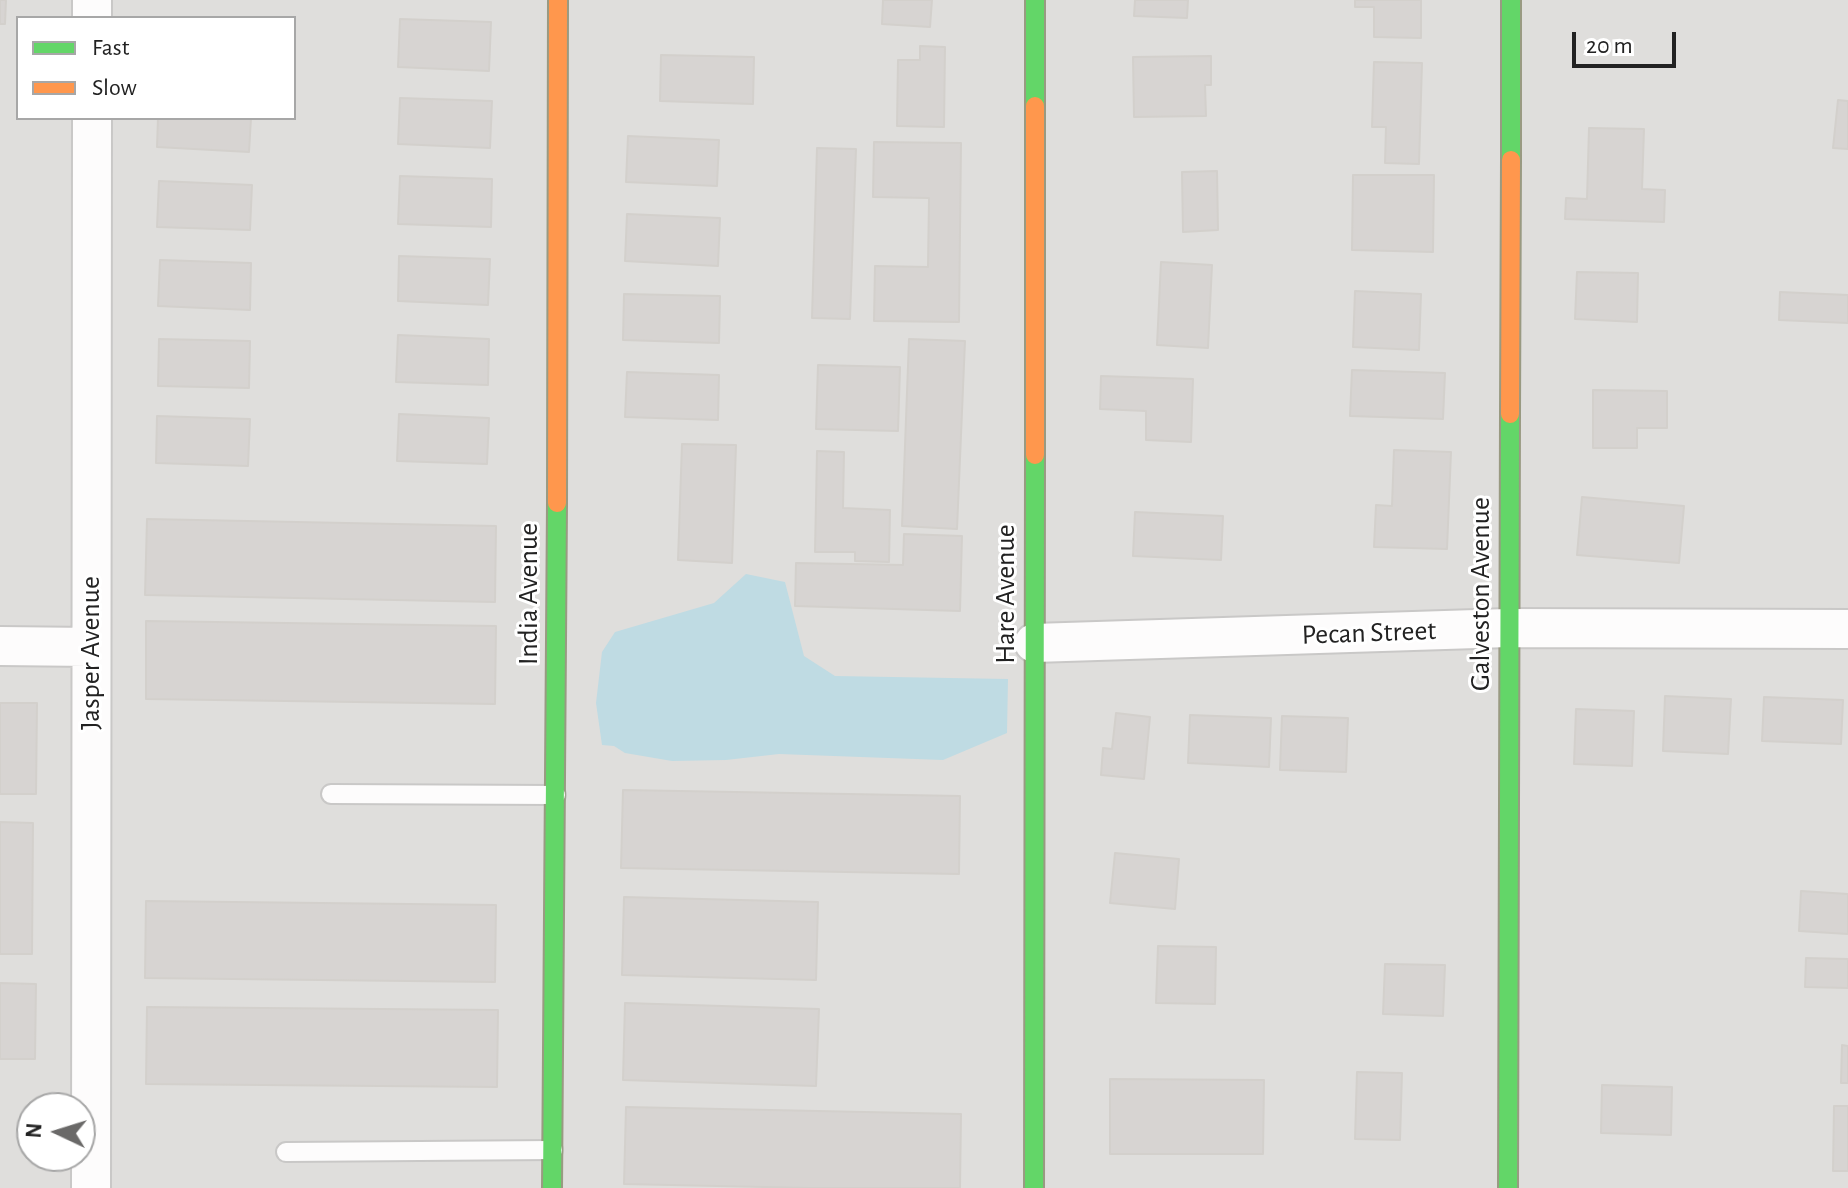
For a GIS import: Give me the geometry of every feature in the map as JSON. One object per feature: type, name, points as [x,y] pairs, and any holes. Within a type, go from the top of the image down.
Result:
[{"type":"street","name":"India Avenue","points":[[552,1188],[558,0]]},
{"type":"street","name":"Hare Avenue","points":[[1034,1188],[1035,0]]},
{"type":"street","name":"Galveston Avenue","points":[[1508,1188],[1511,0]]},
{"type":"street","name":"Jasper Avenue","points":[[91,1188],[92,120]]},
{"type":"street","name":"Pecan Street","points":[[1034,643],[1508,628],[1848,629]]},
{"type":"street","points":[[0,646],[91,647]]},
{"type":"lane","points":[[331,794],[556,795]]},
{"type":"lane","points":[[286,1152],[553,1150]]},
{"type":"shaded area","points":[[0,0],[1848,0],[1848,1188],[0,1188]]},
{"type":"water","points":[[746,574],[785,582],[804,656],[835,676],[1008,679],[1007,733],[943,760],[779,754],[726,760],[672,761],[625,753],[614,746],[602,745],[596,703],[602,652],[615,632],[714,603]]},
{"type":"building","points":[[0,0],[6,0],[5,24],[0,24]]},
{"type":"building","points":[[883,0],[932,0],[930,27],[882,24]]},
{"type":"building","points":[[1135,0],[1188,0],[1187,18],[1134,16]]},
{"type":"building","points":[[1355,0],[1421,0],[1421,38],[1374,37],[1374,7],[1355,7]]},
{"type":"building","points":[[400,19],[491,22],[489,71],[398,67]]},
{"type":"building","points":[[920,46],[945,47],[944,127],[897,126],[898,60],[920,60]]},
{"type":"building","points":[[661,55],[754,57],[753,104],[660,101]]},
{"type":"building","points":[[1211,56],[1211,85],[1205,85],[1206,116],[1134,117],[1133,57]]},
{"type":"building","points":[[1374,62],[1422,63],[1419,164],[1385,163],[1386,127],[1372,127]]},
{"type":"building","points":[[400,98],[492,101],[490,148],[398,144]]},
{"type":"building","points":[[1838,100],[1848,101],[1848,149],[1833,148]]},
{"type":"building","points":[[158,120],[251,120],[249,152],[157,147]]},
{"type":"building","points":[[1589,128],[1644,129],[1642,189],[1665,190],[1664,222],[1565,219],[1566,198],[1587,199]]},
{"type":"building","points":[[628,136],[719,140],[717,186],[626,182]]},
{"type":"building","points":[[874,142],[961,143],[959,322],[874,321],[875,266],[928,267],[929,198],[873,197]]},
{"type":"building","points":[[817,148],[856,149],[850,319],[812,318]]},
{"type":"building","points":[[1217,171],[1218,230],[1183,232],[1182,172]]},
{"type":"building","points":[[1353,175],[1434,175],[1433,252],[1352,250]]},
{"type":"building","points":[[400,176],[492,179],[491,227],[398,224]]},
{"type":"building","points":[[159,181],[252,185],[250,230],[157,227]]},
{"type":"building","points":[[627,214],[720,218],[718,266],[625,261]]},
{"type":"building","points":[[399,256],[490,259],[488,305],[398,301]]},
{"type":"building","points":[[160,260],[251,263],[250,310],[158,306]]},
{"type":"building","points":[[1161,262],[1212,265],[1208,348],[1157,345]]},
{"type":"building","points":[[1577,272],[1638,273],[1637,322],[1575,319]]},
{"type":"building","points":[[1355,291],[1421,294],[1419,350],[1353,347]]},
{"type":"building","points":[[1780,292],[1848,295],[1848,323],[1779,320]]},
{"type":"building","points":[[624,294],[720,296],[719,343],[623,340]]},
{"type":"building","points":[[398,335],[489,339],[488,385],[396,382]]},
{"type":"building","points":[[159,339],[250,341],[249,388],[158,386]]},
{"type":"building","points":[[909,339],[965,341],[957,529],[902,526]]},
{"type":"building","points":[[818,365],[900,367],[898,431],[816,429]]},
{"type":"building","points":[[1352,370],[1445,373],[1443,419],[1350,416]]},
{"type":"building","points":[[627,372],[719,375],[718,420],[625,417]]},
{"type":"building","points":[[1101,376],[1193,379],[1191,442],[1146,440],[1146,411],[1100,409]]},
{"type":"building","points":[[1593,390],[1667,391],[1667,428],[1637,428],[1637,448],[1593,448]]},
{"type":"building","points":[[399,414],[489,418],[487,464],[397,461]]},
{"type":"building","points":[[157,416],[250,419],[248,466],[156,463]]},
{"type":"building","points":[[682,444],[736,445],[732,563],[678,560]]},
{"type":"building","points":[[1394,450],[1451,452],[1447,549],[1374,547],[1376,505],[1392,506]]},
{"type":"building","points":[[817,451],[844,452],[843,508],[890,510],[889,562],[855,561],[855,552],[815,552]]},
{"type":"building","points":[[1582,497],[1684,506],[1679,563],[1577,555]]},
{"type":"building","points":[[1135,512],[1223,516],[1221,560],[1133,556]]},
{"type":"building","points":[[147,519],[496,526],[495,602],[145,595]]},
{"type":"building","points":[[904,534],[962,536],[960,611],[795,606],[796,563],[903,565]]},
{"type":"building","points":[[146,621],[496,626],[495,704],[146,699]]},
{"type":"building","points":[[1665,696],[1731,699],[1728,754],[1663,751]]},
{"type":"building","points":[[1764,697],[1843,700],[1841,744],[1762,741]]},
{"type":"building","points":[[0,703],[37,703],[36,794],[0,794]]},
{"type":"building","points":[[1576,709],[1634,711],[1632,766],[1574,764]]},
{"type":"building","points":[[1116,713],[1150,717],[1144,779],[1101,775],[1103,748],[1112,749]]},
{"type":"building","points":[[1190,715],[1271,718],[1269,767],[1188,763]]},
{"type":"building","points":[[1282,716],[1348,718],[1346,772],[1280,770]]},
{"type":"building","points":[[623,790],[960,796],[959,874],[621,868]]},
{"type":"building","points":[[0,822],[33,823],[32,954],[0,954]]},
{"type":"building","points":[[1115,853],[1179,859],[1175,909],[1110,903]]},
{"type":"building","points":[[1801,891],[1848,894],[1848,934],[1799,931]]},
{"type":"building","points":[[624,897],[818,902],[816,980],[622,975]]},
{"type":"building","points":[[146,901],[496,905],[495,982],[145,978]]},
{"type":"building","points":[[1158,946],[1216,947],[1215,1004],[1156,1003]]},
{"type":"building","points":[[1806,958],[1848,959],[1848,988],[1805,987]]},
{"type":"building","points":[[1385,964],[1445,965],[1443,1016],[1383,1014]]},
{"type":"building","points":[[0,983],[36,984],[35,1059],[0,1059]]},
{"type":"building","points":[[625,1003],[819,1009],[816,1086],[623,1080]]},
{"type":"building","points":[[147,1007],[498,1010],[497,1087],[146,1084]]},
{"type":"building","points":[[1842,1045],[1848,1046],[1848,1083],[1841,1083]]},
{"type":"building","points":[[1357,1072],[1402,1073],[1400,1140],[1355,1139]]},
{"type":"building","points":[[1110,1079],[1264,1080],[1263,1154],[1110,1154]]},
{"type":"building","points":[[1602,1085],[1672,1087],[1671,1135],[1601,1133]]},
{"type":"building","points":[[1834,1106],[1848,1106],[1848,1171],[1833,1171]]},
{"type":"building","points":[[626,1107],[961,1114],[960,1188],[624,1184]]},
{"type":"traffic: fast","points":[[1035,0],[1035,106]]},
{"type":"traffic: fast","points":[[1511,0],[1511,160]]},
{"type":"traffic: fast","points":[[1508,1188],[1510,414]]},
{"type":"traffic: fast","points":[[1034,1188],[1035,455]]},
{"type":"traffic: fast","points":[[552,1188],[557,503]]},
{"type":"traffic: slow","points":[[557,503],[558,0]]},
{"type":"traffic: slow","points":[[1035,106],[1035,455]]},
{"type":"traffic: slow","points":[[1510,414],[1511,160]]}]
